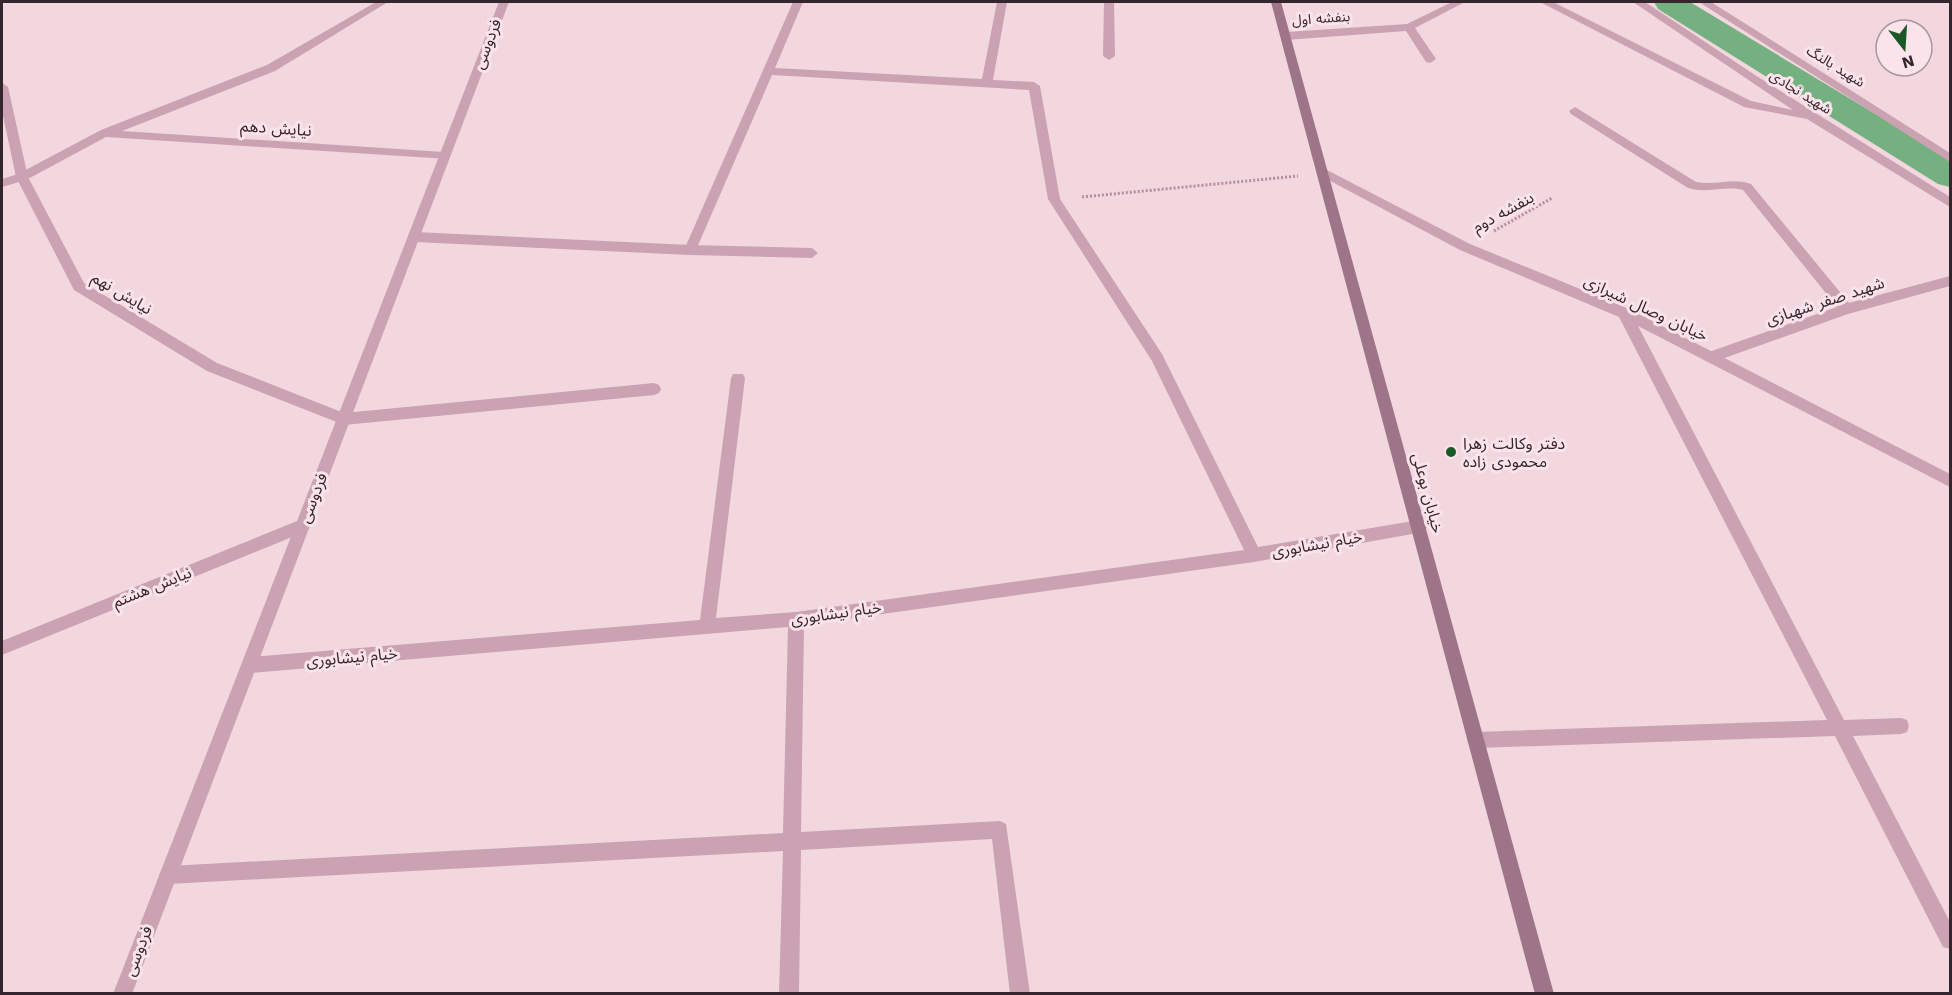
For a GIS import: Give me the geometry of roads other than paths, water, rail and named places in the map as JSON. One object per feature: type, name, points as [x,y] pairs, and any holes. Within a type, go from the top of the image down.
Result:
[{"type":"main road","name":"خیابان بوعلی","points":[[1276,2],[1325,173],[1545,993]]},
{"type":"street","points":[[2,183],[22,177],[105,133],[271,68],[383,2]]},
{"type":"street","name":"فردوسی","points":[[122,993],[504,2]]},
{"type":"street","points":[[690,250],[798,2]]},
{"type":"street","points":[[987,83],[1002,2]]},
{"type":"street","points":[[1109,2],[1109,56]]},
{"type":"street","name":"بنفشه اول","points":[[1286,36],[1409,27],[1460,2]]},
{"type":"street","points":[[1545,2],[1748,104],[1816,119]]},
{"type":"street","name":"شهید نجادی","points":[[1638,2],[1816,119],[1950,202]]},
{"type":"street","name":"شهيد بالنگ","points":[[1704,2],[1950,158]]},
{"type":"street","points":[[1409,27],[1430,59]]},
{"type":"street","points":[[767,71],[1034,86],[1054,199],[1157,357],[1254,555]]},
{"type":"street","name":"نیایش نهم","points":[[2,87],[22,177],[79,286],[212,367],[344,419]]},
{"type":"street","points":[[1575,111],[1692,185],[1704,189],[1736,182],[1747,187],[1846,309]]},
{"type":"street","name":"نیایش دهم","points":[[105,133],[444,156]]},
{"type":"street","name":"خیابان وصال شیرازی","points":[[1325,173],[1465,248],[1624,313],[1950,481]]},
{"type":"street","points":[[415,237],[690,250],[812,253]]},
{"type":"street","name":"شهید صفر شهبازی","points":[[1711,357],[1846,309],[1950,281]]},
{"type":"street","points":[[1624,313],[1950,940]]},
{"type":"street","points":[[707,627],[738,378]]},
{"type":"street","points":[[344,419],[654,389]]},
{"type":"street","name":"نیایش هشتم","points":[[2,648],[302,526]]},
{"type":"street","name":"خیام نیشابوری","points":[[250,665],[795,619],[1254,555],[1419,527]]},
{"type":"street","points":[[789,993],[795,619]]},
{"type":"street","points":[[1476,740],[1901,726]]},
{"type":"street","points":[[168,875],[1000,830],[1020,993]]},
{"type":"waterway","points":[[1669,2],[1950,175]]},
{"type":"place","name":"دفتر وکالت زهرا محمودی زاده","points":[[1451,452]]}]
